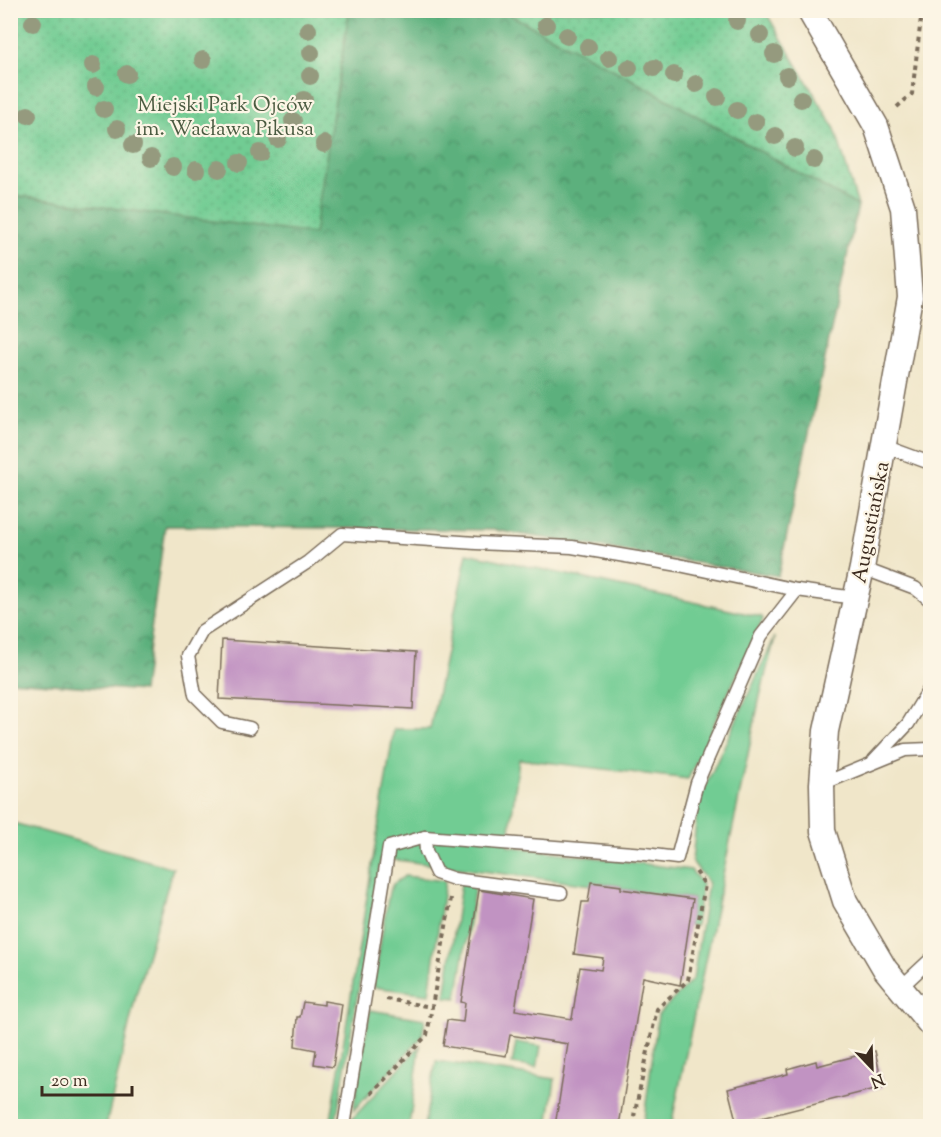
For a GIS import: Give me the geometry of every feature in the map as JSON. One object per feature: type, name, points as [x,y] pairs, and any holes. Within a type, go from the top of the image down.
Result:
[{"type":"street","name":"Augustiańska","points":[[809,10],[876,126],[903,208],[910,297],[862,568],[826,731],[822,784],[823,831],[846,901],[885,969],[930,1024]]},
{"type":"lane","points":[[884,446],[930,463]]},
{"type":"lane","points":[[250,728],[222,722],[195,695],[188,657],[202,631],[308,562],[342,534],[572,547],[679,565],[796,590],[855,598]]},
{"type":"lane","points":[[862,568],[915,588],[930,600]]},
{"type":"lane","points":[[345,1123],[389,847],[425,837],[677,858],[698,783],[761,636],[796,590]]},
{"type":"lane","points":[[871,764],[908,724],[930,688]]},
{"type":"lane","points":[[822,784],[905,750],[930,749]]},
{"type":"lane","points":[[425,837],[426,851],[436,873],[454,879],[561,893]]},
{"type":"lane","points":[[900,988],[930,960]]},
{"type":"path","points":[[876,126],[912,94],[922,10]]},
{"type":"path","points":[[632,1126],[657,1009],[688,980],[705,885],[692,867],[677,858]]},
{"type":"path","points":[[345,1123],[428,1035],[454,879]]},
{"type":"path","points":[[365,996],[432,1007]]},
{"type":"green space","name":"Miejski Park Ojców im. Wacława Pikusa","points":[[11,10],[349,11],[314,234],[11,195]]},
{"type":"green space","points":[[349,11],[503,11],[626,76],[858,206],[778,576],[494,530],[165,526],[143,691],[11,681],[10,195],[314,234]]},
{"type":"green space","points":[[503,11],[765,11],[835,129],[858,206],[626,76]]},
{"type":"green space","points":[[467,553],[762,617],[688,779],[519,759],[508,846],[691,870],[702,884],[696,926],[689,925],[693,899],[621,889],[621,886],[592,882],[591,885],[381,858],[335,1126],[330,1126],[394,729],[430,729]]},
{"type":"green space","points":[[775,637],[760,696],[671,1126],[643,1126],[658,1015],[693,979],[708,883],[692,861],[699,792],[705,787]]},
{"type":"green space","points":[[10,822],[173,868],[136,995],[106,1126],[11,1126]]},
{"type":"green space","points":[[405,876],[445,881],[429,994],[373,987],[389,892],[393,884]]},
{"type":"green space","points":[[461,883],[475,885],[457,998],[445,997]]},
{"type":"green space","points":[[370,1010],[425,1019],[422,1037],[353,1111]]},
{"type":"green space","points":[[516,1042],[541,1046],[537,1068],[512,1064]]},
{"type":"green space","points":[[420,1046],[409,1126],[349,1126],[350,1121]]},
{"type":"green space","points":[[436,1061],[555,1079],[548,1126],[424,1126]]},
{"type":"building","points":[[222,640],[416,652],[413,709],[219,699]]},
{"type":"building","points":[[591,882],[621,886],[621,889],[693,899],[680,985],[643,977],[619,1126],[555,1126],[568,1044],[510,1035],[506,1056],[443,1046],[447,1020],[463,1022],[465,1003],[461,1002],[479,890],[533,899],[515,1010],[572,1019],[580,967],[601,970],[603,958],[574,954],[582,902],[588,902]]},
{"type":"building","points":[[324,1001],[342,1004],[333,1067],[314,1064],[316,1050],[295,1046],[297,1017],[300,1017],[303,1002],[324,1005]]},
{"type":"building","points":[[875,1051],[883,1087],[737,1124],[728,1089],[788,1074],[787,1069],[816,1061],[817,1066]]}]
